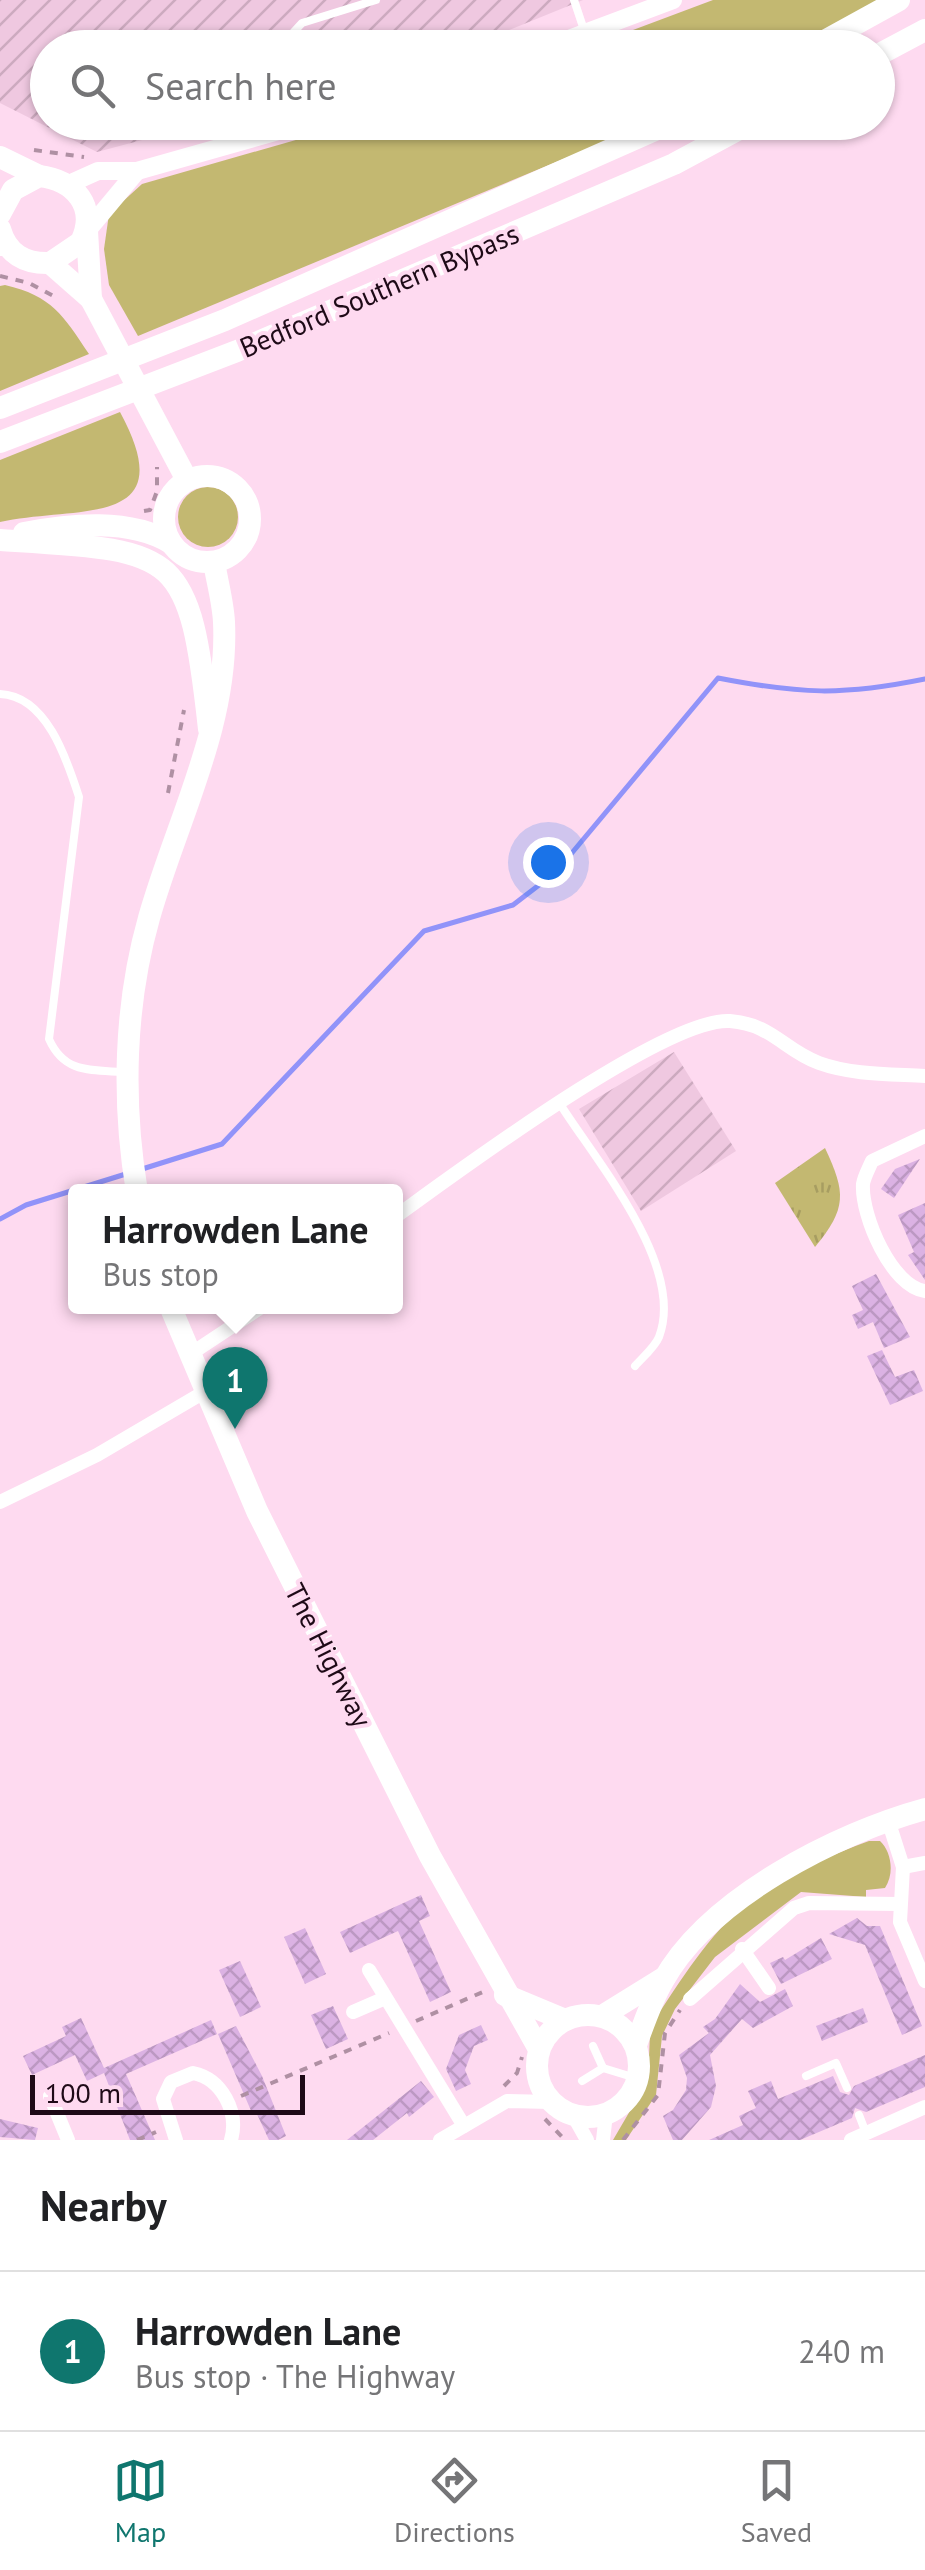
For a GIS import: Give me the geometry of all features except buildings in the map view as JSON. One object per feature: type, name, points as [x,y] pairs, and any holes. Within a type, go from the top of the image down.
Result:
[{"type":"main road","points":[[845,30],[899,0]]},
{"type":"main road","points":[[895,46],[925,30]]},
{"type":"main road","name":"Bedford Southern Bypass","points":[[0,408],[224,320],[633,140]]},
{"type":"main road","name":"Bedford Southern Bypass","points":[[0,442],[237,351],[656,172],[717,140]]},
{"type":"main road","points":[[0,157],[39,176],[69,184],[84,205],[91,300]]},
{"type":"main road","points":[[0,214],[12,190],[39,176]]},
{"type":"main road","points":[[50,263],[81,242],[87,230]]},
{"type":"main road","points":[[1,238],[22,260],[50,263],[91,300],[187,480]]},
{"type":"main road","points":[[0,539],[56,527],[138,528],[172,543],[190,559],[214,562],[240,548],[251,520],[248,505],[230,482],[216,476],[187,480],[168,501],[165,530],[172,543]]},
{"type":"main road","points":[[0,539],[124,548],[159,564],[186,594],[200,641],[209,730]]},
{"type":"main road","points":[[136,1184],[127,1072],[136,976],[149,917],[209,730],[224,622],[214,562]]},
{"type":"main road","name":"The Highway","points":[[173,1314],[257,1511],[530,2046]]},
{"type":"main road","points":[[602,2016],[628,2032],[636,2046],[639,2079],[621,2106],[606,2114],[573,2115],[546,2108],[530,2046],[564,2020],[602,2016],[665,1977],[706,1930],[748,1894],[821,1848],[925,1809]]},
{"type":"main road","points":[[636,2046],[665,1977]]},
{"type":"main road","points":[[502,1989],[564,2020]]},
{"type":"street","points":[[593,30],[673,0]]},
{"type":"street","points":[[69,184],[98,172],[137,171],[245,140]]},
{"type":"street","points":[[87,230],[137,171]]},
{"type":"street","points":[[403,1212],[560,1104],[675,1034],[702,1023],[727,1021],[757,1026],[815,1062],[856,1072],[925,1076]]},
{"type":"street","points":[[925,1136],[872,1161],[864,1184],[869,1226],[901,1280],[912,1289],[925,1292]]},
{"type":"street","points":[[189,1355],[251,1314]]},
{"type":"street","points":[[0,1502],[96,1455],[206,1391]]},
{"type":"street","points":[[888,1820],[903,1867],[899,1904],[925,1981]]},
{"type":"street","points":[[903,1867],[925,1863]]},
{"type":"street","points":[[690,2000],[794,1908],[809,1903],[899,1904]]},
{"type":"street","points":[[742,1950],[768,1988]]},
{"type":"street","points":[[368,1970],[400,2028],[464,2126]]},
{"type":"street","points":[[352,2012],[383,2000]]},
{"type":"street","points":[[173,2133],[163,2099],[172,2082],[185,2074],[212,2080],[228,2102],[234,2119],[231,2140]]},
{"type":"street","points":[[50,2096],[68,2140]]},
{"type":"street","points":[[440,2140],[507,2101],[546,2108]]},
{"type":"street","points":[[851,2140],[925,2107]]},
{"type":"street","points":[[603,2140],[606,2114]]},
{"type":"street","points":[[573,2115],[587,2140]]},
{"type":"lane","points":[[296,30],[302,23],[376,0]]},
{"type":"lane","points":[[574,0],[584,30]]},
{"type":"lane","points":[[0,694],[42,716],[68,760],[78,797],[49,1039],[55,1053],[76,1068],[127,1072]]},
{"type":"lane","points":[[560,1104],[657,1260],[663,1302],[659,1338],[635,1366]]},
{"type":"lane","points":[[593,2046],[603,2068],[639,2079]]},
{"type":"lane","points":[[806,2076],[836,2062],[848,2088]]},
{"type":"lane","points":[[582,2081],[603,2068]]},
{"type":"lane","points":[[859,2115],[866,2133]]},
{"type":"path","points":[[23,147],[101,158]]},
{"type":"path","points":[[0,276],[46,290],[65,304]]},
{"type":"path","points":[[142,516],[152,506],[157,491],[156,454]]},
{"type":"path","points":[[167,797],[184,710]]},
{"type":"path","points":[[228,2102],[502,1989]]},
{"type":"path","points":[[623,2140],[658,2095],[665,2033],[690,2000]]},
{"type":"path","points":[[504,2094],[501,2088],[517,2073],[530,2046]]},
{"type":"path","points":[[546,2108],[566,2140]]},
{"type":"path","points":[[137,2140],[173,2133]]},
{"type":"shaded area","points":[[0,0],[583,0],[509,30],[30,30],[30,118],[0,103]]},
{"type":"shaded area","points":[[73,140],[142,140],[97,152]]},
{"type":"shaded area","points":[[674,1052],[736,1151],[641,1211],[579,1109]]},
{"type":"green space","points":[[713,0],[889,0],[830,30],[633,30]]},
{"type":"green space","points":[[296,140],[609,140],[138,336],[109,285],[104,249],[109,214],[142,184]]},
{"type":"green space","points":[[0,286],[34,295],[55,309],[89,354],[0,391]]},
{"type":"green space","points":[[120,412],[136,450],[139,477],[130,494],[113,505],[89,511],[0,522],[0,460]]},
{"type":"green space","points":[[208,487],[229,496],[238,517],[229,538],[208,547],[187,538],[178,517],[187,496]]},
{"type":"green space","points":[[825,1148],[837,1177],[840,1200],[833,1221],[815,1247],[775,1183]]},
{"type":"green space","points":[[869,1841],[880,1841],[889,1856],[891,1869],[885,1888],[866,1890],[866,1897],[801,1892],[715,1957],[675,2009],[662,2036],[656,2095],[626,2140],[613,2140],[648,2080],[650,2034],[656,2018],[720,1929],[743,1907],[788,1878]]},
{"type":"waterway","points":[[139,1170],[222,1144],[424,931],[513,905],[556,872],[718,678],[821,691],[925,679]]},
{"type":"waterway","points":[[94,1184],[129,1173]]},
{"type":"waterway","points":[[0,1219],[26,1205],[68,1192]]},
{"type":"place","name":"Harrowden Lane","points":[[235,1429]]}]
